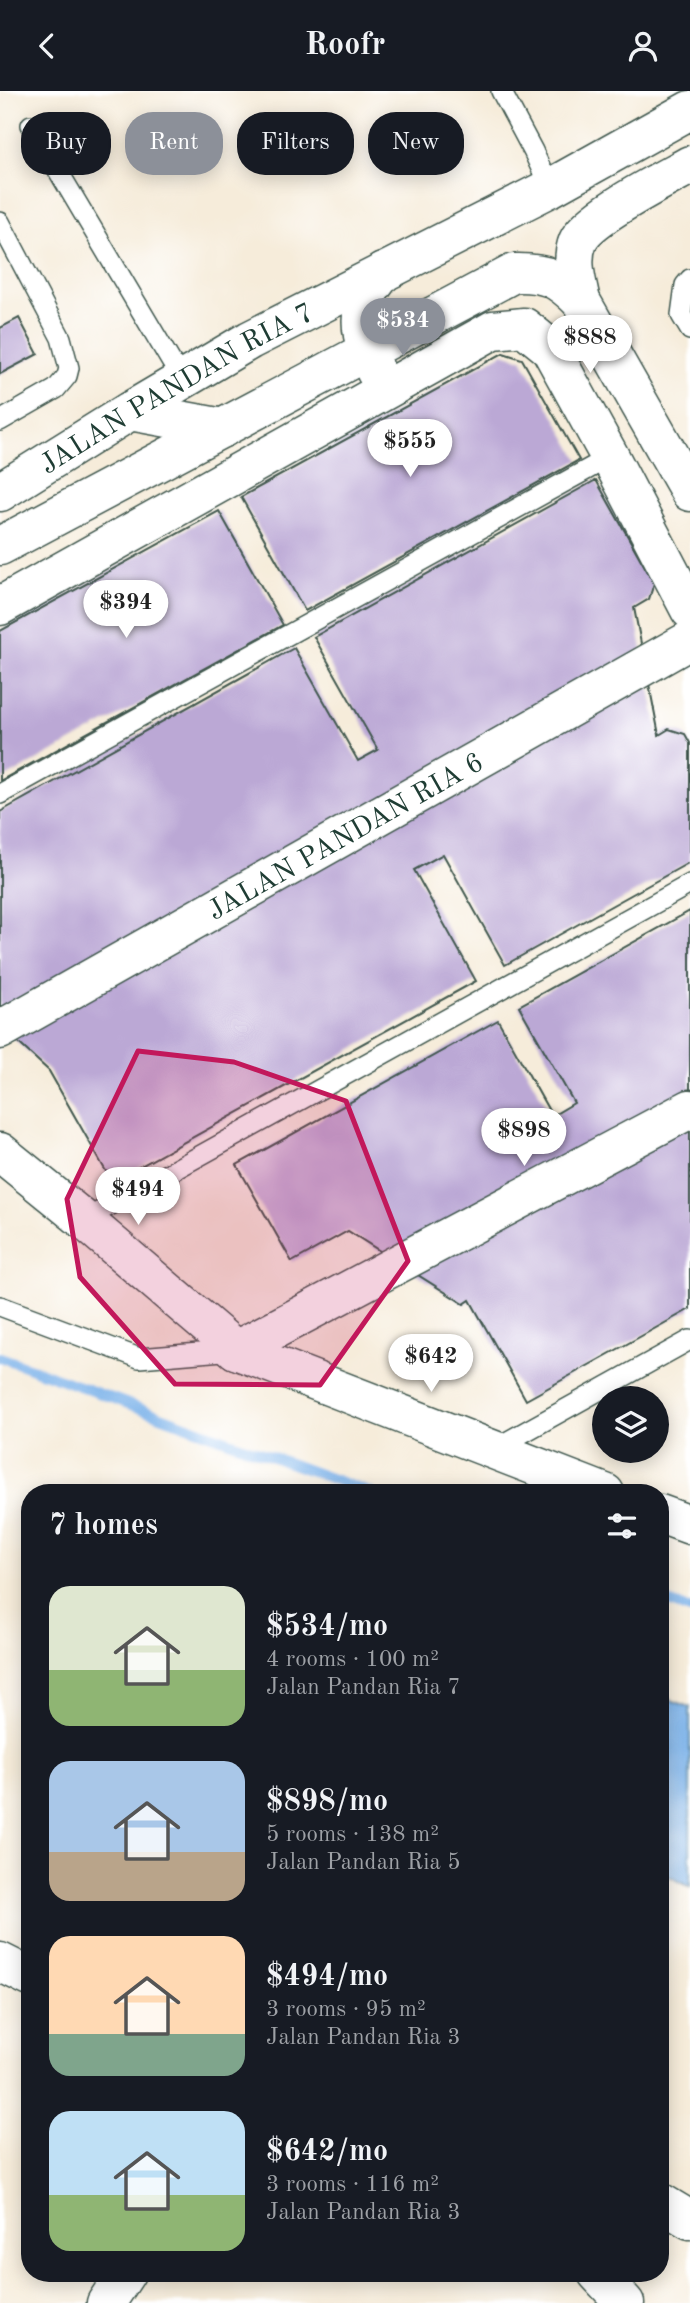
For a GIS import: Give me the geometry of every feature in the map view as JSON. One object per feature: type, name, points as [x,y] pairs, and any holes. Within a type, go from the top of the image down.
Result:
[{"type":"main road","name":"JALAN PANDAN RIA 7","points":[[0,492],[250,340],[550,188],[690,110]]},
{"type":"main road","points":[[690,165],[605,213],[578,240],[574,265],[581,300],[690,492]]},
{"type":"main road","points":[[383,272],[367,296],[362,337],[384,390]]},
{"type":"main road","name":"JALAN PANDAN RIA 7","points":[[0,546],[514,273],[537,272],[564,284],[581,300]]},
{"type":"main road","points":[[0,606],[493,330],[524,327],[550,348],[611,457],[690,610]]},
{"type":"main road","points":[[130,411],[223,428]]},
{"type":"main road","name":"JALAN PANDAN RIA 6","points":[[0,1030],[690,640]]},
{"type":"main road","points":[[236,1350],[690,1109]]},
{"type":"main road","points":[[0,1152],[236,1350],[581,1484]]},
{"type":"main road","points":[[669,1517],[690,1525]]},
{"type":"main road","points":[[0,1962],[21,1972]]},
{"type":"main road","points":[[669,2207],[690,2220]]},
{"type":"main road","points":[[106,2303],[120,2282]]},
{"type":"main road","points":[[605,2282],[625,2303]]},
{"type":"lane","points":[[501,91],[550,188]]},
{"type":"lane","points":[[61,175],[182,380]]},
{"type":"lane","points":[[0,222],[61,338],[69,368],[67,376],[57,389],[0,421]]},
{"type":"lane","points":[[690,279],[685,285],[681,315],[690,330]]},
{"type":"lane","points":[[0,794],[611,457]]},
{"type":"lane","points":[[84,1220],[690,884]]},
{"type":"lane","points":[[0,1306],[139,1358],[236,1350]]},
{"type":"lane","points":[[492,1450],[690,1340]]},
{"type":"highlighted area","points":[[138,1051],[234,1062],[346,1101],[408,1261],[320,1385],[175,1384],[80,1277],[67,1199]]},
{"type":"water","points":[[669,1699],[690,1707],[690,1887],[669,1876]]},
{"type":"building","points":[[19,318],[38,354],[0,374],[0,328]]},
{"type":"building","points":[[503,353],[522,359],[579,460],[305,611],[241,497]]},
{"type":"building","points":[[596,480],[654,583],[649,599],[634,608],[659,735],[669,729],[685,734],[690,743],[690,862],[505,965],[443,854],[414,870],[476,981],[112,1182],[49,1071],[0,1026],[0,812],[294,648],[358,761],[378,750],[314,637]]},
{"type":"building","points":[[219,511],[283,625],[0,781],[0,631]]},
{"type":"building","points":[[690,911],[690,1309],[526,1400],[470,1300],[464,1304],[348,1231],[292,1262],[237,1165],[498,1020],[552,1116],[574,1103],[519,1006]]},
{"type":"waterway","points":[[0,1357],[346,1484]]},
{"type":"waterway","points":[[669,1602],[690,1610]]}]
